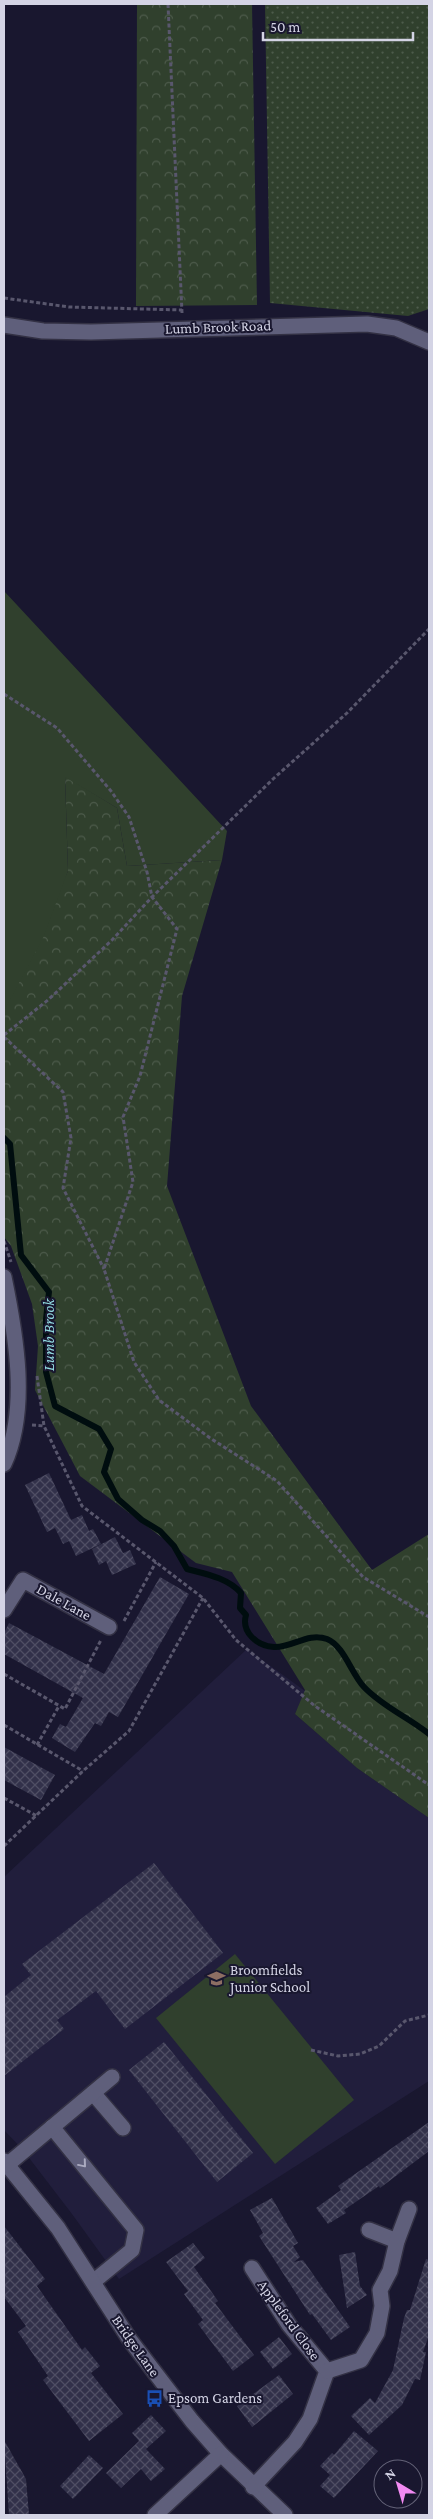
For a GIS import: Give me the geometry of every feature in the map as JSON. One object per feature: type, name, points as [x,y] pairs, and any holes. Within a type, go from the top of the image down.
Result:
[{"type":"street","name":"Lumb Brook Road","points":[[4,325],[43,331],[367,324],[396,328],[429,342]]},
{"type":"street","points":[[4,1277],[12,1329],[19,1408],[17,1422],[4,1464]]},
{"type":"street","name":"Dale Lane","points":[[4,1610],[24,1580],[115,1626]]},
{"type":"street","points":[[5,2163],[52,2127],[112,2076]]},
{"type":"street","points":[[93,2093],[122,2128]]},
{"type":"street","points":[[52,2127],[136,2230],[132,2250],[93,2282]]},
{"type":"street","name":"Bridge Lane","points":[[5,2163],[58,2228],[142,2356],[192,2421],[253,2487],[285,2515]]},
{"type":"street","name":"Appleford Close","points":[[327,2370],[360,2360],[377,2333],[382,2306],[380,2290],[390,2271],[397,2241],[409,2209]]},
{"type":"street","points":[[369,2230],[397,2241]]},
{"type":"street","name":"Appleford Close","points":[[252,2268],[289,2325],[327,2370]]},
{"type":"street","name":"Appleford Close","points":[[253,2487],[295,2442],[310,2419],[327,2370]]},
{"type":"street","points":[[155,2515],[221,2454]]},
{"type":"path","points":[[168,4],[183,328]]},
{"type":"path","points":[[4,298],[70,307],[182,310]]},
{"type":"path","points":[[429,629],[347,712],[274,779],[152,897],[112,940],[48,1000],[4,1036],[63,1092],[71,1138],[62,1188],[104,1270],[134,1362],[160,1400],[210,1438],[278,1481],[363,1577],[429,1617]]},
{"type":"path","points":[[4,694],[57,728],[111,791],[129,816],[147,872],[152,897],[177,929],[140,1076],[123,1116],[133,1182],[104,1270]]},
{"type":"path","points":[[28,1425],[44,1426],[82,1506],[203,1598],[236,1640],[315,1706],[429,1785]]},
{"type":"path","points":[[115,1626],[156,1562]]},
{"type":"path","points":[[4,1846],[83,1771],[129,1731],[203,1598]]},
{"type":"path","points":[[4,1674],[65,1709],[96,1650]]},
{"type":"path","points":[[37,1745],[59,1706]]},
{"type":"path","points":[[4,1725],[83,1771]]},
{"type":"path","points":[[4,1798],[37,1816]]},
{"type":"path","points":[[310,2050],[338,2056],[360,2054],[379,2046],[405,2021],[429,2015]]},
{"type":"shaded area","name":"Broomfields Junior School","points":[[247,1649],[305,1691],[295,1714],[357,1768],[429,1818],[429,2081],[119,2279],[23,2150],[4,2130],[4,1877]]},
{"type":"green space","points":[[137,4],[252,4],[257,305],[136,306]]},
{"type":"green space","points":[[265,4],[429,4],[429,309],[408,316],[270,303]]},
{"type":"green space","points":[[4,591],[227,831],[222,860],[127,866],[117,808],[65,777],[68,871],[43,938],[4,1011]]},
{"type":"green space","points":[[65,776],[117,808],[127,866],[222,860],[182,996],[167,1186],[251,1406],[372,1570],[429,1534],[429,1818],[357,1768],[295,1714],[305,1690],[232,1572],[196,1563],[80,1476],[35,1390],[38,1346],[32,1304],[11,1246],[4,1237],[4,1007],[68,871]]},
{"type":"green space","points":[[235,1954],[354,2100],[275,2164],[156,2018]]},
{"type":"building","points":[[49,1473],[71,1520],[82,1515],[89,1531],[93,1529],[101,1544],[76,1556],[69,1541],[63,1544],[55,1528],[47,1532],[25,1485]]},
{"type":"building","points":[[115,1537],[123,1553],[130,1550],[136,1564],[112,1575],[106,1561],[99,1565],[92,1549]]},
{"type":"building","points":[[160,1577],[189,1594],[118,1717],[109,1712],[101,1726],[95,1723],[75,1752],[52,1738],[60,1724],[66,1727],[83,1698],[4,1654],[4,1633],[9,1623],[104,1674]]},
{"type":"building","points":[[4,1747],[55,1775],[41,1800],[4,1780]]},
{"type":"building","points":[[154,1863],[223,1953],[125,2029],[96,1991],[57,2020],[64,2029],[4,2076],[4,1997],[31,1975],[22,1964]]},
{"type":"building","points":[[164,2042],[253,2153],[217,2182],[129,2070]]},
{"type":"building","points":[[429,2122],[429,2151],[380,2188],[379,2186],[344,2210],[346,2213],[328,2224],[316,2208],[341,2190],[338,2186]]},
{"type":"building","points":[[272,2198],[298,2243],[293,2246],[300,2257],[294,2262],[303,2260],[350,2327],[331,2340],[312,2314],[310,2315],[259,2236],[263,2233],[250,2210]]},
{"type":"building","points":[[4,2226],[45,2279],[37,2286],[82,2350],[85,2347],[100,2366],[91,2373],[123,2414],[89,2441],[43,2380],[48,2376],[18,2332],[26,2326],[4,2297]]},
{"type":"building","points":[[193,2243],[205,2258],[194,2267],[218,2301],[215,2303],[254,2355],[233,2371],[198,2324],[203,2320],[184,2294],[188,2291],[166,2262]]},
{"type":"building","points":[[355,2252],[360,2286],[367,2295],[347,2308],[339,2255]]},
{"type":"building","points":[[426,2259],[429,2260],[429,2335],[423,2352],[426,2352],[420,2380],[415,2379],[402,2405],[369,2435],[351,2416],[370,2398],[375,2403],[393,2370],[404,2318],[407,2310],[410,2310]]},
{"type":"building","points":[[279,2337],[292,2354],[273,2369],[260,2352]]},
{"type":"building","points":[[279,2375],[293,2394],[252,2427],[237,2406]]},
{"type":"building","points":[[151,2415],[166,2431],[146,2449],[165,2469],[151,2481],[141,2469],[121,2488],[106,2473],[139,2441],[132,2433]]},
{"type":"building","points":[[354,2431],[378,2451],[334,2498],[320,2486],[330,2475],[320,2466],[332,2453],[334,2455]]},
{"type":"building","points":[[4,2440],[26,2479],[29,2515],[9,2515]]},
{"type":"building","points":[[89,2455],[103,2468],[73,2499],[60,2486]]},
{"type":"waterway","name":"Lumb Brook","points":[[4,1138],[10,1144],[21,1255],[49,1292],[46,1319],[46,1372],[55,1406],[99,1429],[111,1449],[104,1472],[118,1499],[142,1520],[160,1531],[174,1546],[187,1569],[223,1580],[241,1593],[240,1608],[246,1615],[245,1621],[248,1632],[256,1641],[274,1647],[281,1647],[313,1637],[320,1637],[333,1642],[343,1654],[359,1681],[371,1694],[429,1734]]},
{"type":"place","name":"Broomfields Junior School","points":[[216,1979]]},
{"type":"place","name":"Epsom Gardens","points":[[154,2398]]}]
